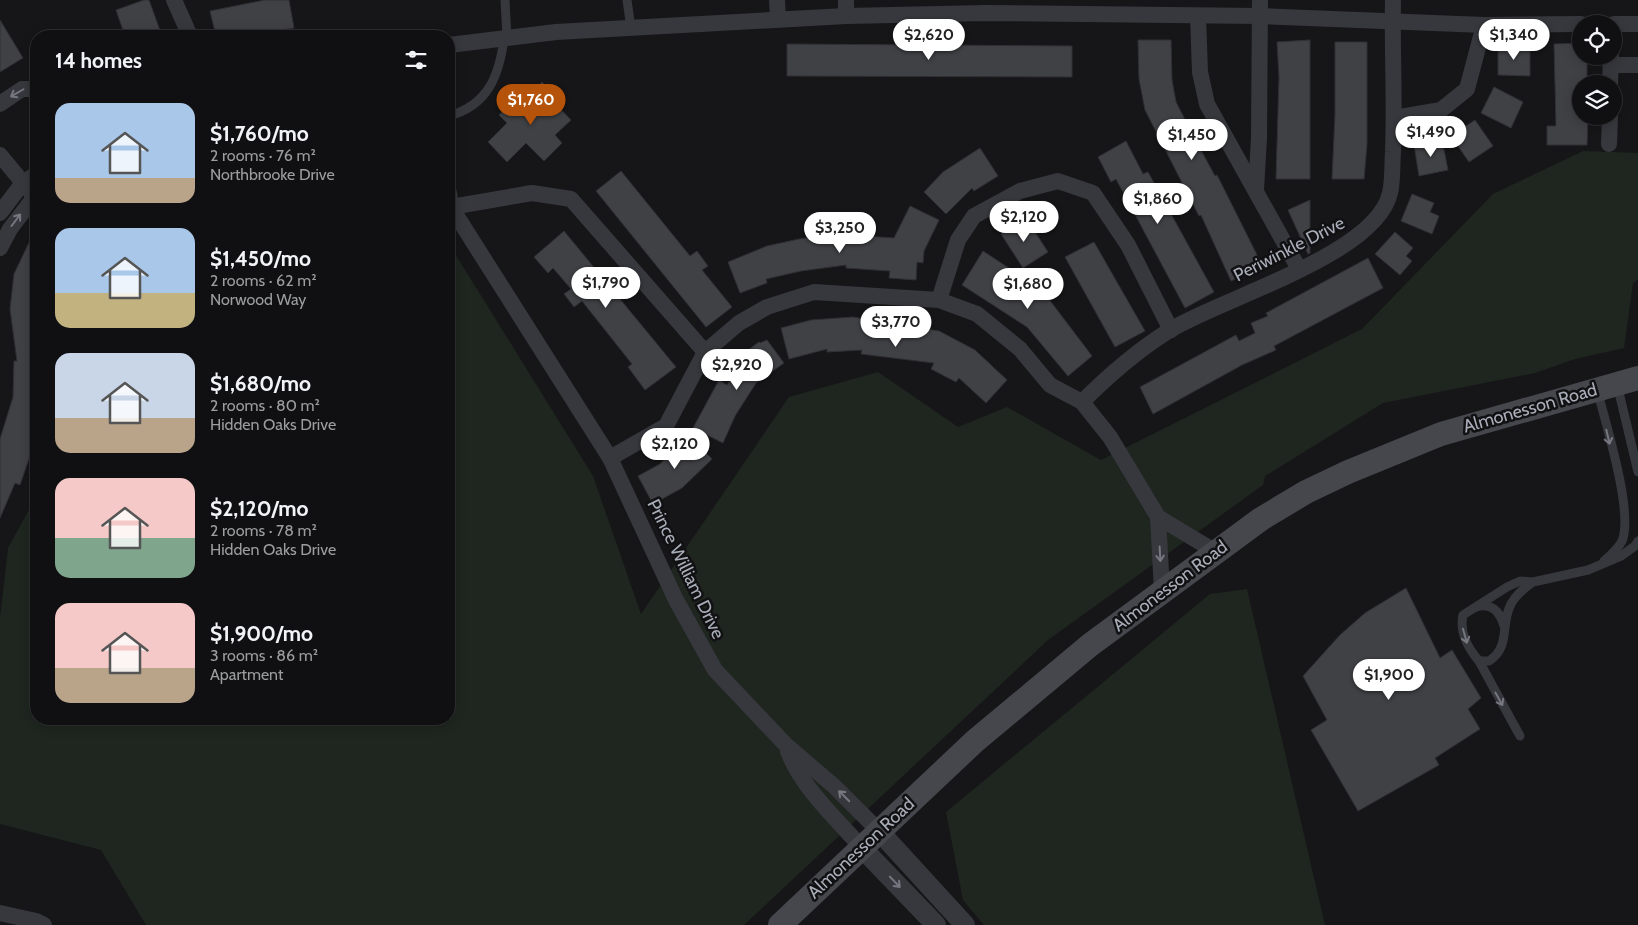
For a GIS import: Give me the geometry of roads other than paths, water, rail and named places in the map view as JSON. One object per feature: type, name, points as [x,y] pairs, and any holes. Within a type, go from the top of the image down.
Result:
[{"type":"main road","name":"Almonesson Road","points":[[780,925],[878,830],[975,741],[1090,646],[1261,519],[1306,492],[1384,456],[1441,434],[1617,383]]},
{"type":"street","points":[[174,0],[187,30]]},
{"type":"street","points":[[778,0],[778,19]]},
{"type":"street","name":"Periwinkle Drive","points":[[1082,402],[1108,376],[1171,330],[1298,269],[1358,237],[1378,219],[1390,194],[1394,118],[1393,0]]},
{"type":"street","points":[[455,44],[556,32],[778,19],[846,8],[985,6],[1119,8],[1198,16],[1260,8],[1393,20],[1484,25],[1572,24]]},
{"type":"street","points":[[1256,190],[1259,138],[1260,8]]},
{"type":"street","points":[[1198,16],[1200,72],[1207,104],[1298,269]]},
{"type":"street","points":[[1622,24],[1638,24]]},
{"type":"street","points":[[1394,118],[1441,110],[1467,89],[1484,25]]},
{"type":"street","points":[[1622,63],[1638,65]]},
{"type":"street","points":[[0,104],[22,89],[30,88]]},
{"type":"street","points":[[1609,144],[1610,125]]},
{"type":"street","points":[[0,155],[30,191]]},
{"type":"street","points":[[0,213],[22,184],[30,178]]},
{"type":"street","points":[[939,300],[958,240],[974,216],[1020,191],[1058,181],[1093,193],[1128,245],[1171,330]]},
{"type":"street","points":[[455,200],[532,193],[571,200],[705,352]]},
{"type":"street","points":[[0,248],[10,229],[30,203]]},
{"type":"street","name":"Prince William Drive","points":[[455,208],[610,458],[676,600],[715,670],[785,744],[835,787],[878,830]]},
{"type":"street","points":[[610,458],[666,426],[705,352],[739,323],[768,307],[814,292],[939,300],[977,314],[1020,350],[1050,385],[1082,402],[1110,437],[1158,517],[1162,591]]},
{"type":"street","points":[[1158,517],[1216,552]]},
{"type":"street","name":"Prince William Drive","points":[[785,744],[792,763],[861,847]]},
{"type":"street","points":[[878,830],[965,925]]},
{"type":"street","points":[[861,847],[936,925]]},
{"type":"street","points":[[0,913],[36,921],[44,925]]},
{"type":"lane","points":[[455,114],[476,104],[495,78],[506,38],[505,0]]},
{"type":"lane","points":[[627,0],[631,28]]},
{"type":"lane","points":[[1617,383],[1638,472]]},
{"type":"lane","points":[[1596,567],[1617,549],[1623,539],[1625,521],[1617,383]]},
{"type":"lane","points":[[1520,736],[1463,635],[1463,615],[1471,608],[1520,581],[1534,582],[1596,567],[1621,556],[1638,541]]},
{"type":"lane","points":[[1479,661],[1489,661],[1500,651],[1504,643],[1506,615],[1511,604],[1519,593],[1534,582]]},
{"type":"lane","points":[[1471,608],[1484,605],[1498,611],[1505,631]]}]
